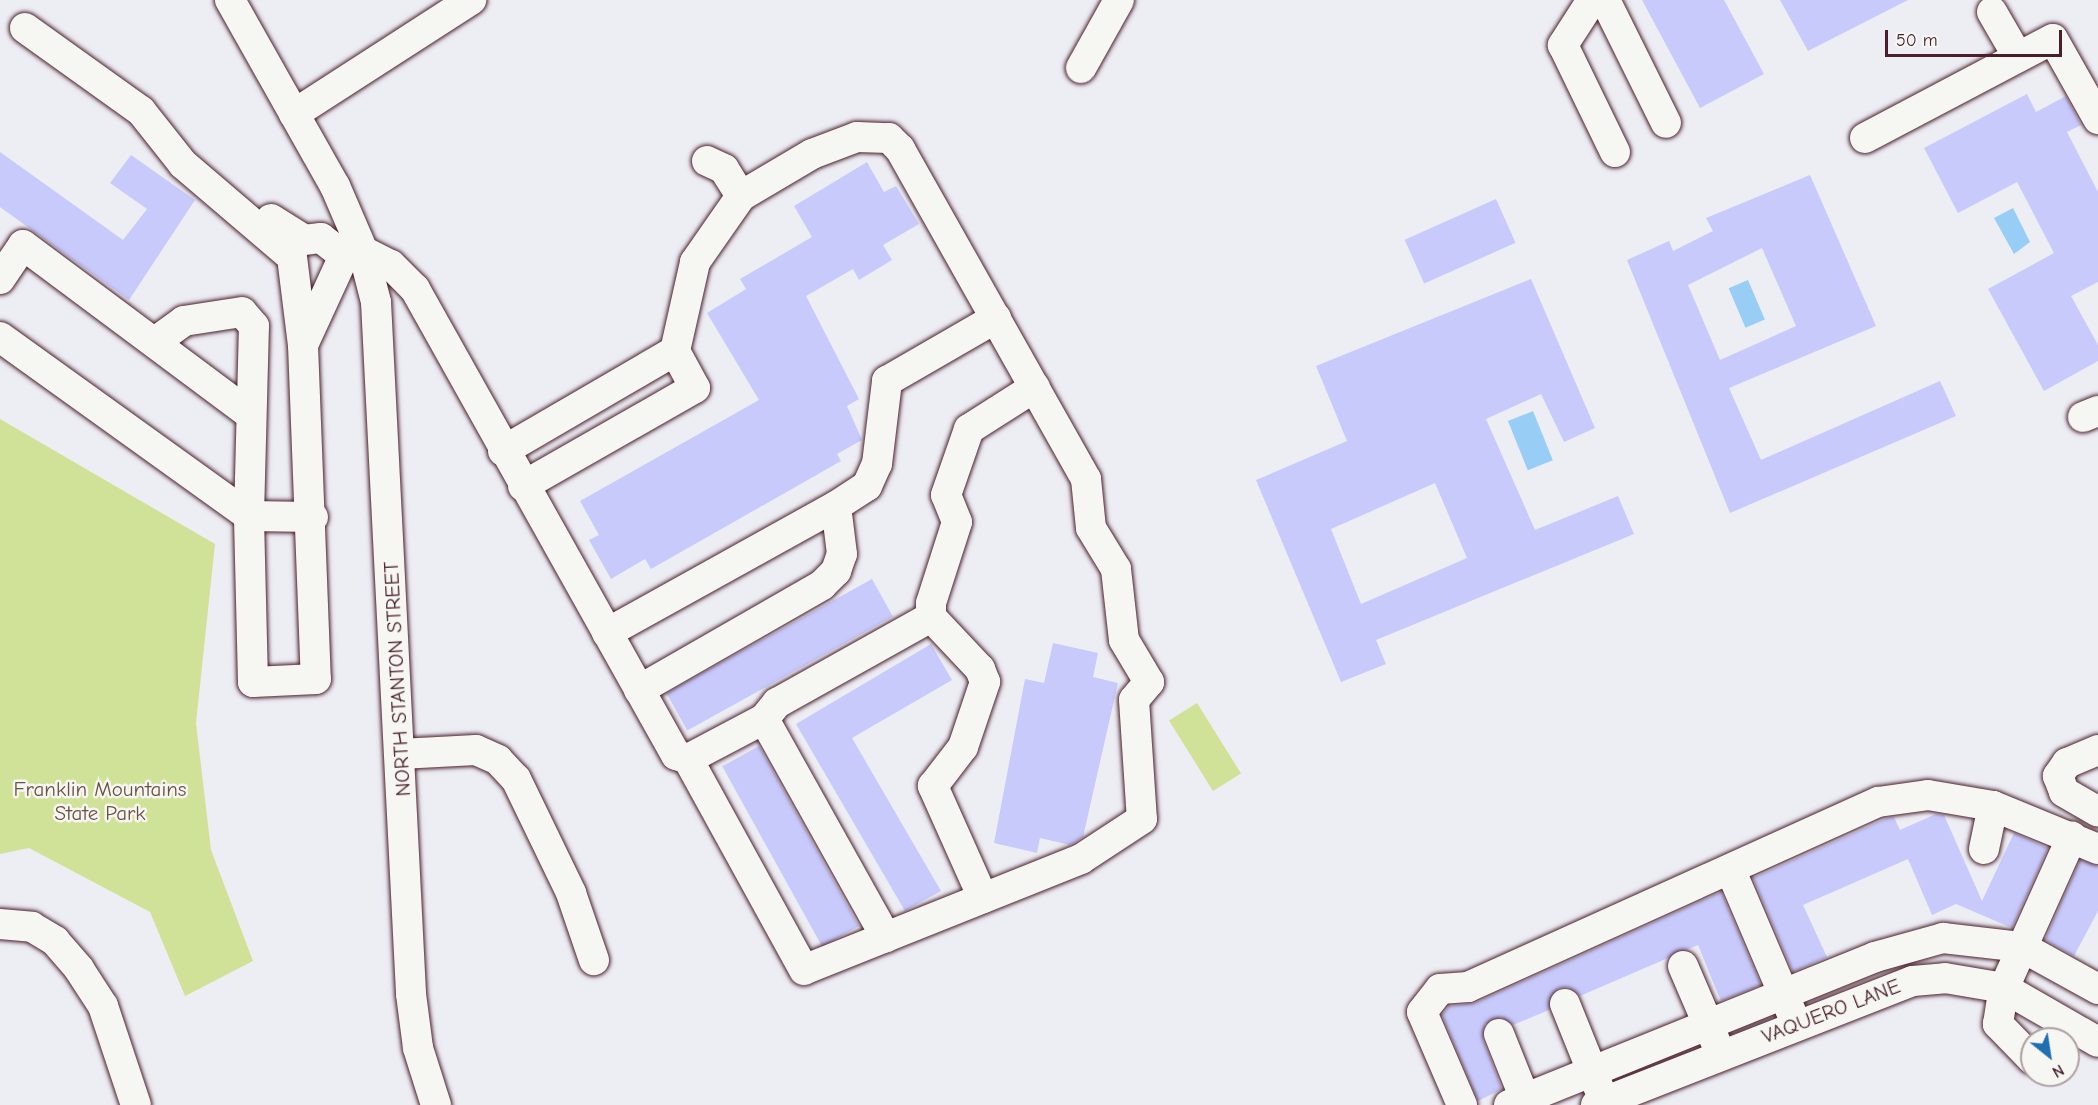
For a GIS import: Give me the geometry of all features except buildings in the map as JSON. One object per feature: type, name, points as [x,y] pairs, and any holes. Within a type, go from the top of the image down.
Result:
[{"type":"street","name":"NORTH STANTON STREET","points":[[230,0],[335,186],[382,351],[411,994],[418,1048],[436,1105]]},
{"type":"street","points":[[294,114],[471,0]]},
{"type":"street","points":[[1081,68],[1119,0]]},
{"type":"street","points":[[1592,0],[1563,45],[1615,152]]},
{"type":"street","points":[[1605,0],[1666,123]]},
{"type":"street","points":[[1992,12],[2018,57]]},
{"type":"street","points":[[25,28],[141,111],[183,164],[226,196],[292,257],[303,345],[313,517],[316,680],[253,682],[249,516],[254,326],[249,317],[242,312],[184,321],[156,341]]},
{"type":"street","points":[[1865,138],[2053,39],[2098,119]]},
{"type":"street","points":[[226,196],[304,240],[321,238],[354,253],[391,265],[415,289],[473,398],[503,451],[523,486],[607,633],[676,755],[688,759],[804,970],[1081,859],[1142,819],[1134,700],[1149,682],[1124,640],[1116,569],[1091,528],[1086,479],[996,318],[889,138],[866,136],[834,146],[741,196],[695,262],[675,351],[695,388],[523,486]]},
{"type":"street","points":[[707,161],[724,169],[741,196]]},
{"type":"street","points":[[0,279],[23,245],[156,341],[251,415]]},
{"type":"street","points":[[303,345],[354,253]]},
{"type":"street","points":[[607,633],[836,506],[867,486],[878,464],[887,381],[996,318]]},
{"type":"street","points":[[0,337],[249,516],[313,517]]},
{"type":"street","points":[[503,451],[675,351]]},
{"type":"street","points":[[688,759],[764,719],[777,703],[931,617],[957,522],[946,495],[969,429],[1035,387]]},
{"type":"street","points":[[639,690],[822,585],[843,554],[836,506]]},
{"type":"street","points":[[931,617],[980,669],[985,682],[963,747],[933,786],[983,898]]},
{"type":"street","points":[[764,719],[886,937]]},
{"type":"street","points":[[400,754],[476,750],[510,772],[572,893],[594,960]]},
{"type":"street","points":[[2098,750],[2067,763],[2058,776],[2064,792],[2098,812]]},
{"type":"street","points":[[1462,1105],[1422,1012],[1435,993],[1468,987],[1731,871],[1878,802],[1928,795],[1993,806],[2085,843],[2022,947],[2004,988],[1998,1024],[2020,1047]]},
{"type":"street","points":[[1984,849],[1993,806]]},
{"type":"street","points":[[1731,871],[1796,1023]]},
{"type":"street","points":[[0,924],[32,927],[55,941],[79,969],[103,1006],[136,1105]]},
{"type":"street","points":[[1499,1034],[1517,1102],[1875,957],[1943,938],[2022,947],[2091,986],[2059,1017]]},
{"type":"street","points":[[1875,957],[1886,988]]},
{"type":"street","points":[[1683,966],[1720,1054]]},
{"type":"street","name":"VAQUERO LANE","points":[[1600,1103],[1886,988],[1945,978],[2004,988],[2059,1017],[2098,1042]]},
{"type":"street","points":[[1565,1004],[1592,1072],[1600,1103]]},
{"type":"green space","name":"Franklin Mountains State Park","points":[[0,419],[215,544],[196,723],[211,850],[253,961],[185,996],[150,912],[29,848],[0,854]]},
{"type":"green space","points":[[1197,703],[1241,773],[1213,791],[1169,720]]},
{"type":"water","points":[[2013,208],[2030,242],[2014,254],[1994,218]]},
{"type":"water","points":[[1748,280],[1765,320],[1745,328],[1729,288]]},
{"type":"water","points":[[1533,411],[1553,460],[1528,470],[1508,421]]}]
